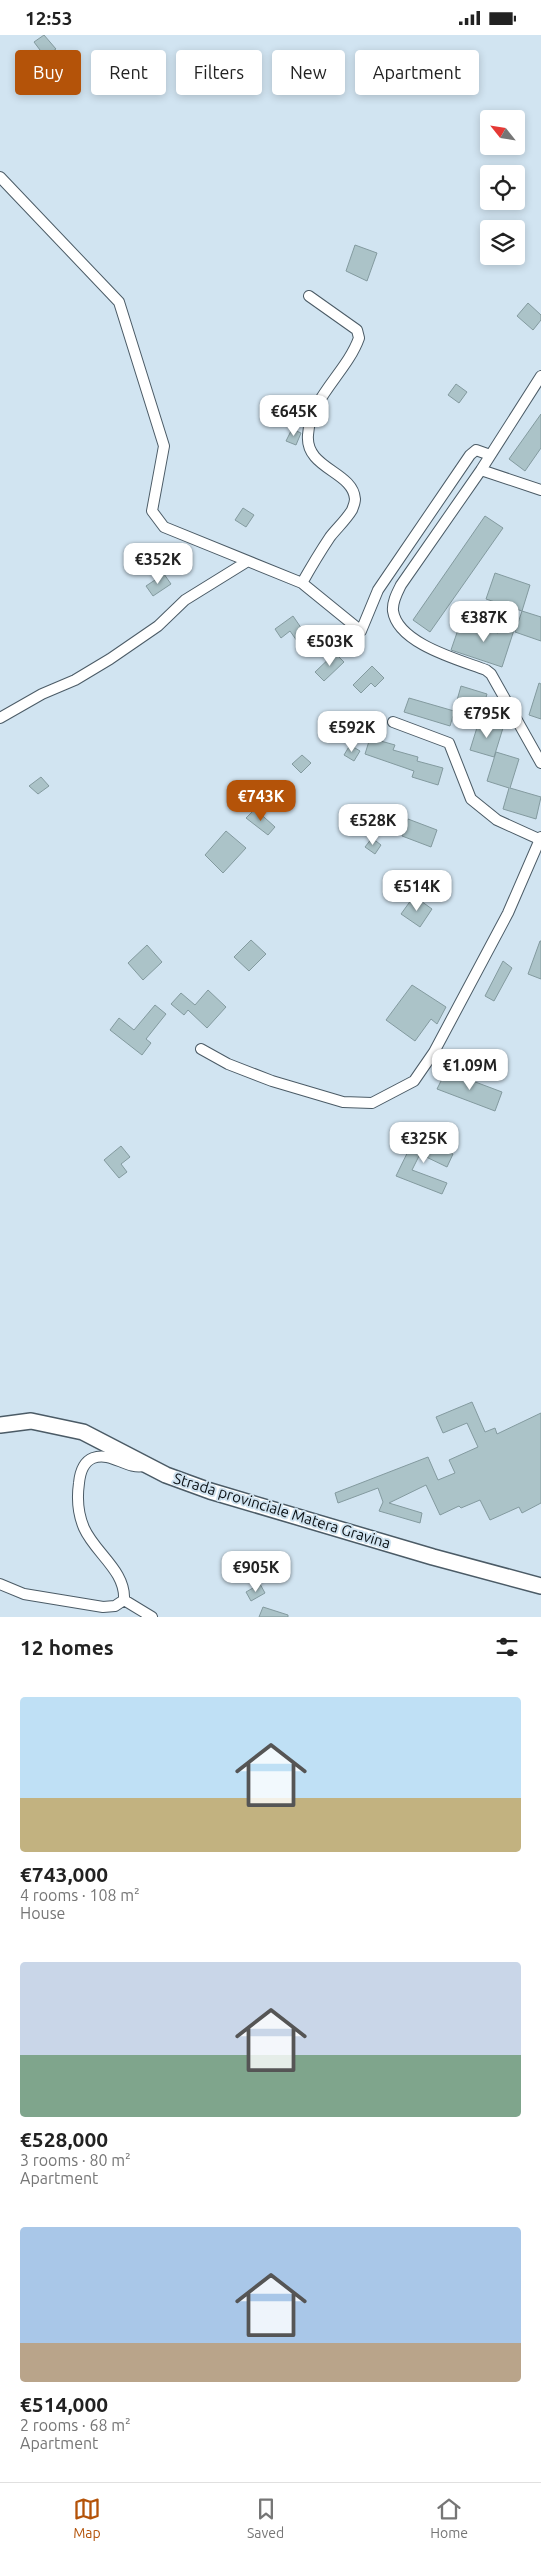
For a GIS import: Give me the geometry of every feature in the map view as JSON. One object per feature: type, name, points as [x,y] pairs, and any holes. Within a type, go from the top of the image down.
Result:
[{"type":"main road","name":"Strada provinciale Matera Gravina","points":[[0,1425],[31,1421],[83,1432],[166,1475],[210,1491],[433,1557],[541,1586]]},
{"type":"street","points":[[0,177],[119,302],[164,446],[152,511],[164,527],[302,583],[361,631],[378,590],[470,455],[476,450],[490,455]]},
{"type":"street","points":[[302,583],[331,537],[353,508],[355,500],[353,491],[309,451],[307,437],[309,421],[350,357],[359,337],[357,330],[309,296]]},
{"type":"street","points":[[541,377],[481,470],[401,585],[395,597],[393,611],[398,624],[423,645],[486,670],[491,674],[541,763]]},
{"type":"street","points":[[481,470],[541,490]]},
{"type":"street","points":[[0,718],[110,659],[158,626],[185,600],[248,561]]},
{"type":"street","points":[[201,1049],[228,1064],[343,1102],[372,1103],[414,1081],[434,1052],[508,913],[541,839],[497,820],[471,799],[449,743],[393,722]]},
{"type":"street","points":[[0,1584],[24,1594],[104,1607],[115,1606],[124,1600],[125,1591],[121,1579],[85,1529],[80,1513],[78,1491],[80,1470],[91,1458],[104,1456],[137,1468],[149,1465]]},
{"type":"street","points":[[124,1600],[152,1617]]},
{"type":"building","points":[[44,35],[56,49],[40,50],[34,42]]},
{"type":"building","points":[[355,245],[377,253],[367,281],[346,271]]},
{"type":"building","points":[[528,303],[541,315],[541,320],[533,330],[517,316]]},
{"type":"building","points":[[456,384],[467,392],[459,403],[448,395]]},
{"type":"building","points":[[541,414],[541,448],[525,471],[509,459]]},
{"type":"building","points":[[292,429],[301,433],[296,445],[286,441]]},
{"type":"building","points":[[243,508],[254,515],[246,527],[235,520]]},
{"type":"building","points":[[485,516],[503,528],[430,632],[413,620]]},
{"type":"building","points":[[495,573],[530,585],[522,611],[486,599]]},
{"type":"building","points":[[164,574],[171,584],[153,596],[146,586]]},
{"type":"building","points":[[522,611],[541,617],[541,641],[515,632]]},
{"type":"building","points":[[293,616],[306,635],[297,641],[290,631],[281,638],[275,629]]},
{"type":"building","points":[[461,621],[498,633],[501,622],[515,627],[502,667],[451,650]]},
{"type":"building","points":[[335,653],[344,662],[324,681],[315,672]]},
{"type":"building","points":[[372,666],[384,678],[375,687],[371,683],[361,693],[353,685]]},
{"type":"building","points":[[539,683],[541,684],[541,719],[529,715]]},
{"type":"building","points":[[461,686],[487,694],[478,724],[453,716],[450,726],[404,712],[409,698],[454,711]]},
{"type":"building","points":[[479,721],[503,728],[494,757],[470,750]]},
{"type":"building","points":[[370,738],[395,745],[393,750],[418,757],[417,761],[443,768],[438,785],[412,777],[414,771],[365,754]]},
{"type":"building","points":[[350,745],[360,751],[354,761],[344,755]]},
{"type":"building","points":[[496,752],[519,759],[510,788],[541,797],[536,819],[503,809],[509,788],[487,781]]},
{"type":"building","points":[[302,755],[311,763],[301,773],[292,764]]},
{"type":"building","points":[[41,777],[49,786],[38,794],[29,786]]},
{"type":"building","points":[[255,809],[275,827],[268,835],[246,818]]},
{"type":"building","points":[[408,819],[437,830],[431,847],[402,836]]},
{"type":"building","points":[[226,831],[246,848],[223,873],[205,855]]},
{"type":"building","points":[[372,838],[381,845],[375,854],[365,847]]},
{"type":"building","points":[[414,896],[432,909],[420,927],[401,914]]},
{"type":"building","points":[[251,940],[266,954],[249,971],[234,957]]},
{"type":"building","points":[[541,941],[541,979],[528,974]]},
{"type":"building","points":[[147,945],[162,962],[143,980],[128,963]]},
{"type":"building","points":[[503,961],[512,968],[494,1001],[485,996]]},
{"type":"building","points":[[412,985],[446,1007],[437,1024],[431,1019],[415,1041],[386,1020]]},
{"type":"building","points":[[208,990],[226,1007],[207,1028],[188,1010],[184,1015],[171,1004],[181,993],[195,1005]]},
{"type":"building","points":[[155,1005],[166,1014],[146,1039],[151,1043],[142,1055],[110,1030],[119,1018],[134,1030]]},
{"type":"building","points":[[446,1071],[502,1092],[495,1111],[437,1089]]},
{"type":"building","points":[[416,1135],[453,1154],[447,1167],[420,1154],[412,1170],[447,1183],[442,1194],[396,1176]]},
{"type":"building","points":[[121,1146],[130,1157],[121,1164],[127,1172],[119,1178],[104,1160]]},
{"type":"building","points":[[472,1402],[485,1432],[495,1428],[497,1434],[541,1413],[541,1503],[522,1513],[519,1507],[490,1520],[480,1500],[461,1508],[459,1506],[440,1515],[426,1485],[389,1503],[422,1513],[420,1523],[379,1511],[383,1502],[378,1488],[338,1503],[335,1493],[428,1457],[438,1480],[455,1473],[449,1460],[478,1447],[467,1423],[443,1433],[436,1417]]},
{"type":"building","points":[[260,1584],[265,1593],[251,1601],[246,1592]]},
{"type":"building","points":[[263,1607],[288,1615],[288,1617],[259,1617]]}]
